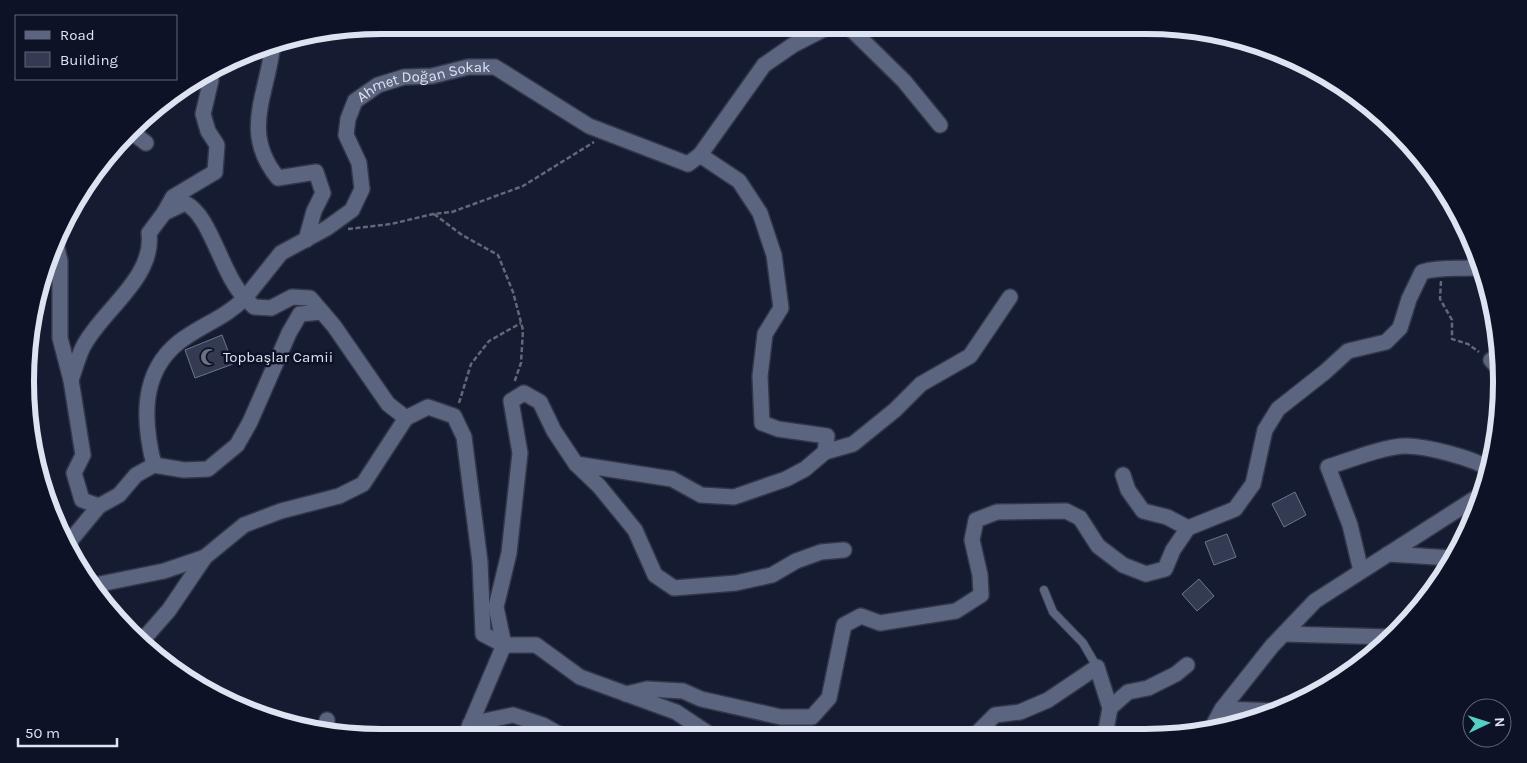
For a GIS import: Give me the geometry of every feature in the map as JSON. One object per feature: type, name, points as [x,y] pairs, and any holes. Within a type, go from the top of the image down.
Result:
[{"type":"street","points":[[814,34],[793,45],[764,65],[700,155],[739,181],[760,213],[774,255],[781,308],[765,334],[760,376],[762,422],[778,429],[827,436],[824,452]]},
{"type":"street","points":[[855,34],[904,81],[940,125]]},
{"type":"street","points":[[271,52],[269,75],[260,100],[259,145],[267,164],[278,178],[316,172],[323,193],[314,211],[306,240]]},
{"type":"street","name":"Ahmet Doğan Sokak","points":[[154,464],[147,436],[148,393],[160,360],[180,342],[232,312],[281,253],[327,228],[352,210],[362,189],[359,163],[346,135],[348,118],[355,101],[378,85],[404,77],[432,76],[468,67],[495,66],[589,126],[688,164],[700,155]]},
{"type":"street","points":[[71,380],[83,346],[131,286],[146,260],[150,245],[149,234],[173,196],[215,172],[217,145],[208,131],[203,114],[210,79]]},
{"type":"street","points":[[136,136],[146,143]]},
{"type":"street","points":[[164,213],[185,203],[193,207],[206,226],[234,287],[254,307],[271,308],[292,296],[310,298],[388,404],[406,418]]},
{"type":"street","points":[[58,253],[60,261],[60,338],[71,380],[83,456],[74,473],[82,500],[99,506]]},
{"type":"street","points":[[626,694],[647,689],[682,691],[701,699],[781,717],[812,717],[829,698],[844,625],[861,616],[880,623],[956,611],[981,595],[980,575],[972,540],[976,520],[997,512],[1066,511],[1080,518],[1098,546],[1123,565],[1146,574],[1165,569],[1173,550],[1188,528],[1235,509],[1253,484],[1265,430],[1278,408],[1325,372],[1348,351],[1386,342],[1400,328],[1422,272],[1438,268],[1474,268]]},
{"type":"street","points":[[576,464],[672,479],[701,495],[734,497],[756,491],[805,469],[824,452],[854,444],[895,410],[921,384],[970,356],[1010,297]]},
{"type":"street","points":[[72,539],[99,506],[119,495],[136,475],[154,464],[184,470],[208,469],[237,445],[250,422],[289,333],[300,314],[322,312]]},
{"type":"street","points":[[467,729],[504,645],[496,607],[509,553],[520,453],[511,401],[524,393],[540,402],[554,431],[576,464],[599,486],[635,530],[655,575],[674,588],[736,583],[772,575],[796,561],[821,552],[844,550]]},
{"type":"street","points":[[146,637],[169,610],[205,557],[244,525],[281,511],[339,496],[363,484],[406,418],[428,407],[454,416],[464,437],[480,562],[483,634],[504,645],[536,645],[580,677],[676,712],[702,729]]},
{"type":"street","points":[[1361,572],[1350,525],[1328,467],[1362,456],[1406,446],[1483,464]]},
{"type":"street","points":[[1123,475],[1128,490],[1143,511],[1167,517],[1188,528]]},
{"type":"street","points":[[1215,723],[1222,709],[1284,634],[1315,601],[1472,500]]},
{"type":"street","points":[[1388,554],[1445,558]]},
{"type":"street","points":[[99,584],[164,572],[205,557]]},
{"type":"street","points":[[1284,634],[1381,637]]},
{"type":"street","points":[[981,729],[995,715],[1020,712],[1048,700],[1098,666],[1110,708],[1106,729]]},
{"type":"street","points":[[1110,708],[1128,692],[1148,688],[1176,674],[1187,666]]},
{"type":"street","points":[[1222,709],[1259,710]]},
{"type":"street","points":[[470,729],[513,716],[550,729]]},
{"type":"lane","points":[[1044,590],[1053,612],[1083,643],[1098,666]]},
{"type":"path","points":[[327,228],[352,230],[391,224],[432,214],[452,212],[523,186],[558,163],[590,146],[604,132]]},
{"type":"path","points":[[432,214],[462,235],[498,255],[513,292],[523,330],[521,363],[511,401]]},
{"type":"path","points":[[1459,269],[1441,281],[1440,298],[1452,320],[1452,339],[1468,344],[1493,360]]},
{"type":"path","points":[[454,416],[471,364],[489,341],[521,323]]},
{"type":"building","name":"Topbaşlar Camii","points":[[222,335],[233,364],[195,378],[185,350]]},
{"type":"building","points":[[1295,492],[1306,515],[1284,527],[1272,504]]},
{"type":"building","points":[[1227,534],[1236,557],[1214,565],[1205,542]]},
{"type":"building","points":[[1199,579],[1214,596],[1197,611],[1182,594]]},
{"type":"place","name":"Topbaşlar Camii","points":[[209,357]]}]
